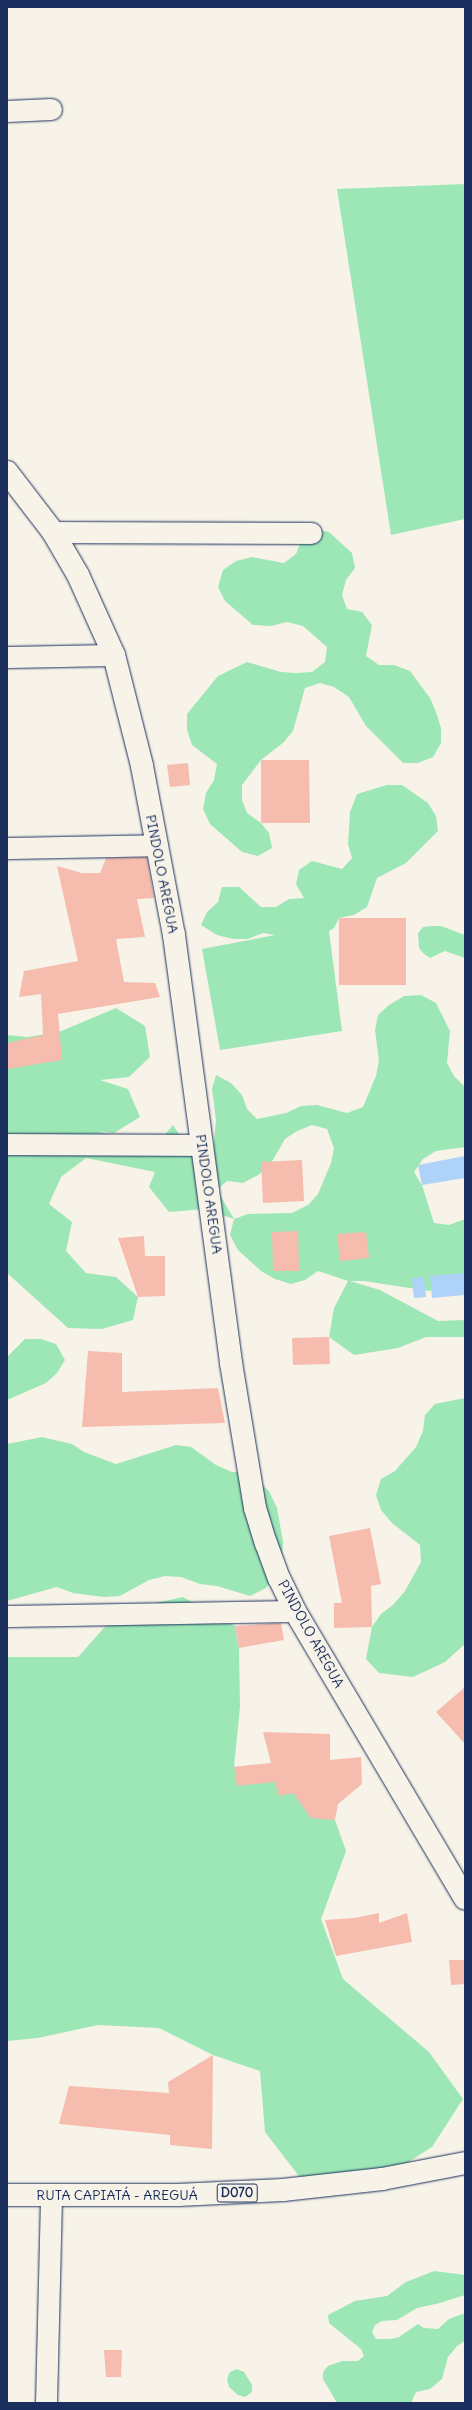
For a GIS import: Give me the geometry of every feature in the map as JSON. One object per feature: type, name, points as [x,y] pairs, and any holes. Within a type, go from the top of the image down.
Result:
[{"type":"main road","name":"PINDOLO AREGUA","points":[[7,472],[54,532],[78,575],[114,655],[142,766],[174,935],[231,1363],[255,1508],[279,1578],[295,1611],[465,1898]]},
{"type":"main road","name":"RUTA CAPIATÁ - AREGUÁ","points":[[8,2195],[178,2195],[283,2190],[382,2179],[465,2163]]},
{"type":"street","points":[[7,111],[50,109]]},
{"type":"street","points":[[54,532],[311,533]]},
{"type":"street","points":[[7,657],[114,655]]},
{"type":"street","points":[[7,848],[157,845]]},
{"type":"street","points":[[7,1144],[202,1145]]},
{"type":"street","points":[[7,1616],[295,1611]]},
{"type":"street","points":[[46,2403],[51,2194]]},
{"type":"green space","points":[[465,184],[465,519],[391,535],[337,189]]},
{"type":"green space","points":[[314,529],[329,532],[352,553],[355,568],[346,580],[342,595],[347,609],[362,612],[372,625],[366,656],[379,665],[394,665],[410,671],[430,698],[441,728],[441,743],[433,757],[418,763],[403,763],[366,726],[349,697],[334,687],[320,683],[305,688],[293,731],[284,742],[261,760],[242,785],[242,800],[247,813],[261,823],[269,833],[272,848],[258,856],[242,852],[210,824],[203,809],[206,793],[214,780],[217,764],[192,745],[187,730],[187,714],[218,676],[247,662],[281,672],[296,673],[312,672],[325,662],[327,647],[303,626],[287,622],[271,626],[253,625],[225,601],[218,587],[223,570],[236,561],[252,557],[284,563],[296,554],[302,539]]},
{"type":"green space","points":[[387,785],[402,785],[428,803],[436,816],[438,831],[406,863],[377,878],[367,907],[354,915],[339,918],[334,928],[329,931],[342,1031],[220,1050],[202,949],[275,935],[263,933],[248,939],[233,939],[217,935],[201,925],[207,912],[218,902],[222,887],[239,887],[261,907],[276,907],[289,899],[304,898],[296,884],[299,870],[312,861],[342,869],[352,858],[348,844],[350,812],[357,794]]},
{"type":"green space","points":[[441,926],[465,935],[465,958],[445,951],[430,958],[424,954],[419,948],[418,933],[423,927]]},
{"type":"green space","points":[[421,995],[436,1003],[450,1031],[447,1063],[454,1076],[465,1087],[465,1147],[436,1151],[423,1159],[414,1172],[422,1185],[434,1223],[449,1225],[465,1219],[465,1281],[429,1291],[364,1281],[350,1281],[380,1290],[438,1321],[465,1320],[465,1337],[426,1337],[398,1348],[354,1355],[329,1337],[334,1308],[348,1281],[318,1271],[305,1280],[291,1284],[275,1279],[261,1271],[238,1250],[230,1235],[234,1219],[204,1209],[169,1212],[149,1187],[155,1172],[86,1158],[61,1177],[49,1204],[72,1222],[66,1251],[86,1273],[116,1277],[138,1297],[133,1320],[102,1329],[68,1328],[7,1273],[7,1035],[27,1037],[59,1032],[116,1008],[145,1026],[150,1057],[129,1077],[100,1080],[128,1089],[140,1117],[114,1133],[98,1131],[153,1149],[173,1125],[190,1151],[213,1153],[216,1120],[212,1089],[216,1075],[231,1083],[242,1095],[247,1109],[257,1119],[286,1113],[301,1106],[317,1105],[347,1113],[363,1107],[376,1076],[379,1061],[375,1030],[378,1015],[389,1005],[404,996]],"holes":[[[312,1125],[327,1129],[334,1148],[331,1163],[318,1194],[308,1205],[292,1213],[248,1214],[234,1219],[217,1190],[227,1181],[243,1183],[258,1175],[270,1165],[285,1139],[297,1131]]]},
{"type":"green space","points":[[25,1339],[41,1339],[56,1344],[65,1360],[57,1373],[46,1383],[7,1400],[7,1357]]},
{"type":"green space","points":[[465,1398],[465,1644],[445,1662],[413,1677],[379,1673],[366,1659],[372,1627],[381,1614],[393,1605],[405,1591],[421,1562],[420,1545],[392,1523],[381,1510],[376,1495],[381,1479],[395,1471],[416,1447],[423,1431],[425,1415],[435,1404]]},
{"type":"green space","points":[[42,1437],[72,1444],[84,1452],[116,1464],[176,1445],[191,1447],[216,1465],[232,1472],[247,1472],[269,1491],[277,1508],[283,1542],[282,1559],[277,1575],[266,1588],[250,1596],[217,1586],[200,1584],[181,1577],[165,1576],[149,1580],[120,1596],[104,1597],[73,1593],[57,1587],[7,1601],[7,1444]]},
{"type":"green space","points":[[183,1597],[235,1626],[239,1648],[240,1707],[234,1767],[254,1765],[335,1820],[346,1851],[321,1919],[343,1979],[429,2052],[463,2099],[432,2147],[382,2179],[302,2180],[265,2132],[260,2071],[213,2055],[159,2028],[98,2025],[38,2038],[7,2041],[7,1657],[78,1657],[119,1611]]},
{"type":"green space","points":[[434,2271],[465,2275],[465,2295],[417,2308],[397,2320],[382,2321],[375,2325],[372,2332],[376,2339],[391,2339],[399,2337],[418,2324],[424,2328],[438,2329],[449,2319],[465,2313],[465,2341],[457,2346],[448,2357],[442,2379],[430,2389],[416,2392],[411,2403],[337,2403],[323,2379],[323,2372],[328,2366],[342,2361],[358,2361],[364,2356],[361,2349],[329,2323],[328,2315],[355,2301],[387,2296],[406,2282]]},
{"type":"green space","points":[[237,2369],[244,2372],[252,2385],[252,2392],[245,2397],[238,2395],[229,2387],[227,2379],[230,2372]]},
{"type":"water","points":[[465,1156],[465,1178],[422,1185],[418,1165]]},
{"type":"water","points":[[465,1273],[465,1295],[432,1298],[430,1276]]},
{"type":"water","points":[[424,1277],[426,1297],[414,1298],[412,1278]]},
{"type":"building","points":[[261,760],[309,760],[310,823],[261,823]]},
{"type":"building","points":[[188,763],[190,785],[170,787],[167,765]]},
{"type":"building","points":[[147,857],[154,898],[137,899],[145,937],[116,939],[124,982],[155,983],[160,997],[58,1014],[62,1060],[7,1069],[7,1043],[43,1035],[41,994],[19,997],[24,971],[78,961],[57,866],[82,873],[100,873],[106,858]]},
{"type":"building","points":[[339,918],[406,918],[406,985],[339,985]]},
{"type":"building","points":[[302,1160],[304,1201],[263,1203],[261,1162]]},
{"type":"building","points":[[298,1231],[299,1271],[273,1271],[272,1232]]},
{"type":"building","points":[[366,1232],[369,1258],[340,1261],[337,1234]]},
{"type":"building","points":[[144,1236],[145,1256],[165,1256],[165,1296],[138,1297],[118,1238]]},
{"type":"building","points":[[329,1337],[330,1364],[293,1365],[292,1338]]},
{"type":"building","points":[[88,1351],[122,1353],[122,1392],[218,1388],[225,1423],[82,1427]]},
{"type":"building","points":[[370,1528],[381,1584],[371,1586],[372,1627],[334,1628],[334,1603],[342,1603],[329,1536]]},
{"type":"building","points":[[281,1623],[284,1640],[239,1648],[235,1626]]},
{"type":"building","points":[[465,1687],[465,1744],[436,1712]]},
{"type":"building","points":[[263,1732],[330,1734],[330,1760],[361,1757],[362,1784],[338,1804],[335,1820],[311,1818],[293,1793],[279,1796],[275,1782],[237,1786],[234,1767],[271,1763]]},
{"type":"building","points":[[379,1913],[379,1923],[407,1913],[412,1942],[336,1956],[325,1920],[355,1918]]},
{"type":"building","points":[[449,1960],[465,1960],[465,1984],[451,1985]]},
{"type":"building","points":[[213,2055],[212,2149],[170,2145],[170,2135],[59,2124],[69,2086],[169,2093],[168,2082]]},
{"type":"building","points":[[104,2350],[122,2350],[121,2377],[106,2377]]}]
